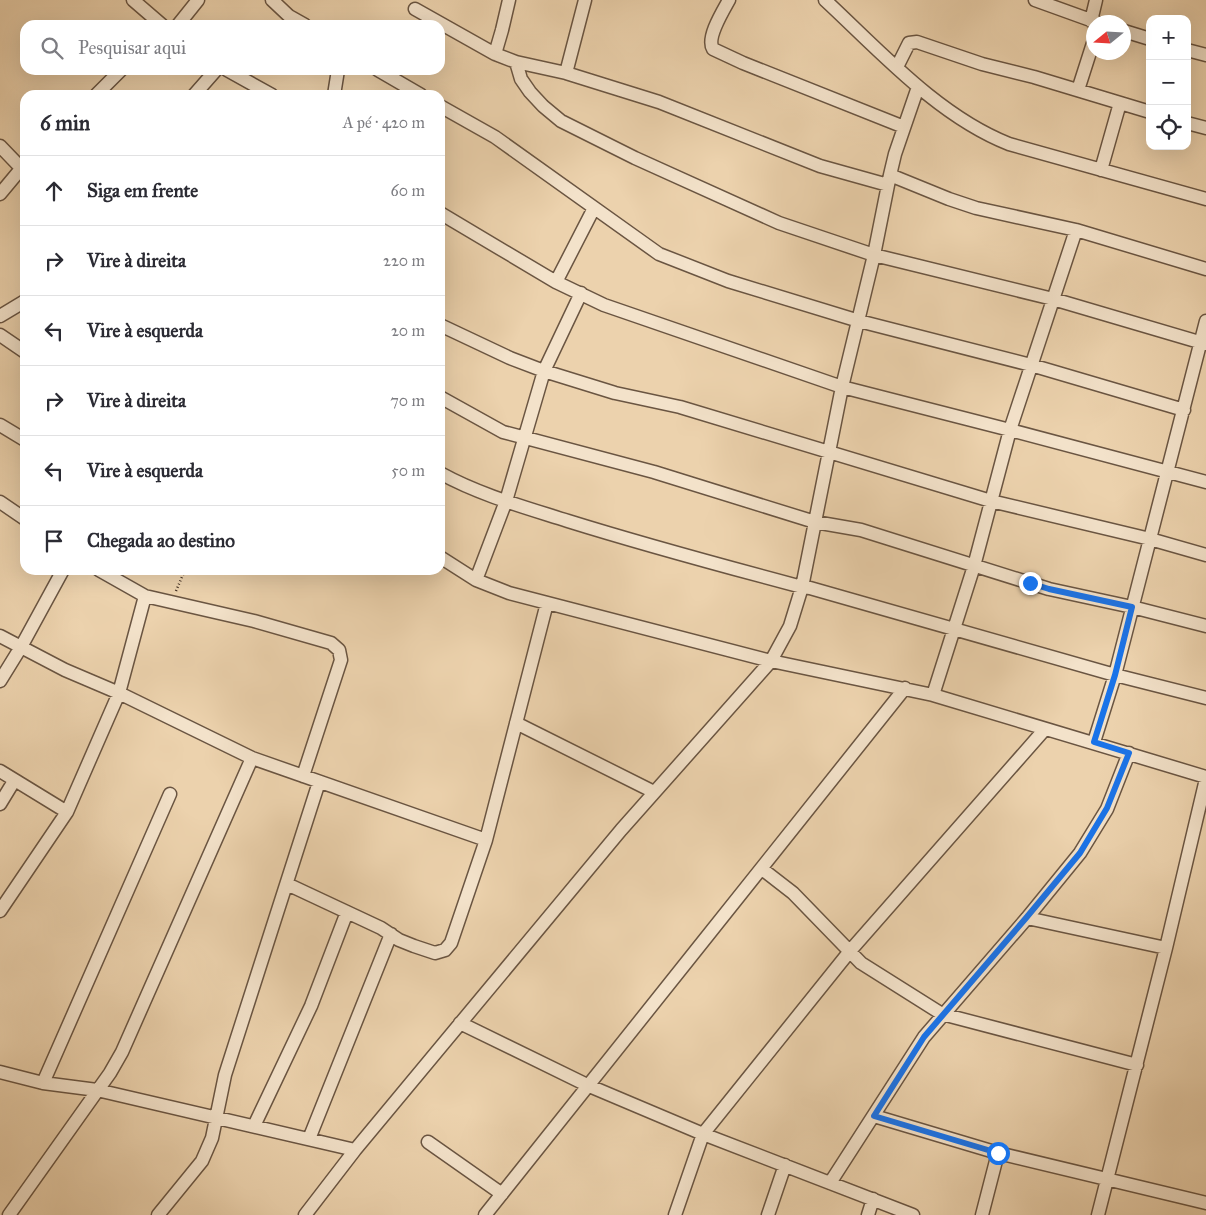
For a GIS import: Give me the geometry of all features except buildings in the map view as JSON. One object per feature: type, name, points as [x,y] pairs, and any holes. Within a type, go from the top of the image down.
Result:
[{"type":"street","points":[[133,0],[156,20]]},
{"type":"street","points":[[182,20],[198,0]]},
{"type":"street","points":[[272,0],[297,20]]},
{"type":"street","points":[[495,54],[509,0]]},
{"type":"street","points":[[566,73],[585,0]]},
{"type":"street","points":[[729,0],[712,35],[711,46],[713,49],[744,64],[904,127]]},
{"type":"street","points":[[825,0],[918,87],[992,138],[1206,199]]},
{"type":"street","points":[[1035,0],[1086,19]]},
{"type":"street","points":[[1095,15],[1096,0]]},
{"type":"street","points":[[415,9],[435,20]]},
{"type":"street","points":[[445,26],[495,54],[516,62],[566,73],[659,102],[820,166],[889,180],[976,208],[1076,230],[1206,269]]},
{"type":"street","points":[[1131,33],[1146,37]]},
{"type":"street","points":[[897,67],[909,43],[917,42],[982,64],[1034,77],[1146,111]]},
{"type":"street","points":[[1191,51],[1206,55]]},
{"type":"street","points":[[1078,90],[1088,60]]},
{"type":"street","points":[[516,62],[521,78],[530,92],[561,122],[635,158],[780,223],[874,255],[1053,299],[1203,343]]},
{"type":"street","points":[[101,90],[116,75]]},
{"type":"street","points":[[198,90],[212,75]]},
{"type":"street","points":[[236,75],[263,90]]},
{"type":"street","points":[[335,90],[337,75]]},
{"type":"street","points":[[386,75],[412,90]]},
{"type":"street","points":[[305,1215],[355,1150],[654,792],[771,661],[790,626],[802,587],[842,388],[874,255],[895,154],[918,87]]},
{"type":"street","points":[[1101,170],[1120,103]]},
{"type":"street","points":[[445,109],[495,137],[659,254],[728,280],[859,321],[1031,365],[1184,410]]},
{"type":"street","points":[[1191,124],[1206,128]]},
{"type":"street","points":[[0,146],[20,164]]},
{"type":"street","points":[[0,194],[20,172]]},
{"type":"street","points":[[556,282],[594,208]]},
{"type":"street","points":[[445,216],[556,282],[604,305],[842,388],[1206,482]]},
{"type":"street","points":[[933,695],[974,566],[1010,430],[1076,230]]},
{"type":"street","points":[[476,580],[506,501],[544,371],[581,293]]},
{"type":"street","points":[[0,316],[20,304]]},
{"type":"street","points":[[1094,742],[1115,675],[1167,472],[1203,343],[1206,321]]},
{"type":"street","points":[[445,327],[510,358],[544,371],[615,393],[680,408],[991,501],[1206,555]]},
{"type":"street","points":[[0,335],[20,349]]},
{"type":"street","points":[[445,400],[503,432],[654,472],[815,522],[861,530],[1049,589],[1132,607],[1206,626]]},
{"type":"street","points":[[0,425],[20,437]]},
{"type":"street","points":[[445,476],[464,486],[506,501],[632,541],[810,588],[1115,675],[1206,698]]},
{"type":"street","points":[[0,502],[20,516]]},
{"type":"street","points":[[445,560],[476,580],[509,593],[771,661],[933,695],[1094,742],[1206,778],[1137,1066],[1098,1215]]},
{"type":"street","points":[[0,681],[60,575]]},
{"type":"street","points":[[108,575],[144,596],[171,601],[323,641],[331,644],[338,650],[341,660],[303,776]]},
{"type":"street","points":[[0,911],[67,812],[119,693],[144,596]]},
{"type":"street","points":[[287,884],[391,934],[399,940],[435,953],[445,950],[451,943],[486,840],[547,603]]},
{"type":"street","points":[[0,636],[66,670],[119,693],[252,758],[486,840]]},
{"type":"street","points":[[485,1215],[904,688]]},
{"type":"street","points":[[516,723],[654,792]]},
{"type":"street","points":[[676,1215],[703,1134],[850,951],[1045,728]]},
{"type":"street","points":[[830,1183],[924,1037],[1080,853],[1107,808],[1129,753]]},
{"type":"street","points":[[9,1215],[110,1074],[122,1052],[252,758]]},
{"type":"street","points":[[0,772],[67,812]]},
{"type":"street","points":[[0,804],[14,781]]},
{"type":"street","points":[[158,1215],[202,1161],[212,1138],[234,1048],[319,782]]},
{"type":"street","points":[[43,1083],[170,794]]},
{"type":"street","points":[[762,869],[793,893],[861,963],[942,1014],[1137,1066]]},
{"type":"street","points":[[254,1126],[311,1006],[346,912]]},
{"type":"street","points":[[1026,918],[1166,948]]},
{"type":"street","points":[[309,1139],[391,934]]},
{"type":"street","points":[[460,1023],[587,1085],[703,1134],[913,1215]]},
{"type":"street","points":[[0,1072],[43,1083],[97,1090],[355,1150]]},
{"type":"street","points":[[874,1116],[998,1153],[1206,1203]]},
{"type":"street","points":[[428,1142],[502,1194]]},
{"type":"street","points":[[982,1215],[998,1153]]},
{"type":"street","points":[[768,1215],[785,1165]]},
{"type":"street","points":[[868,1215],[873,1200]]},
{"type":"path","points":[[171,601],[183,575]]},
{"type":"route","points":[[998,1153],[874,1116],[924,1037],[942,1014],[1080,853],[1107,808],[1129,753],[1094,742],[1115,675],[1132,607],[1030,583]]}]
